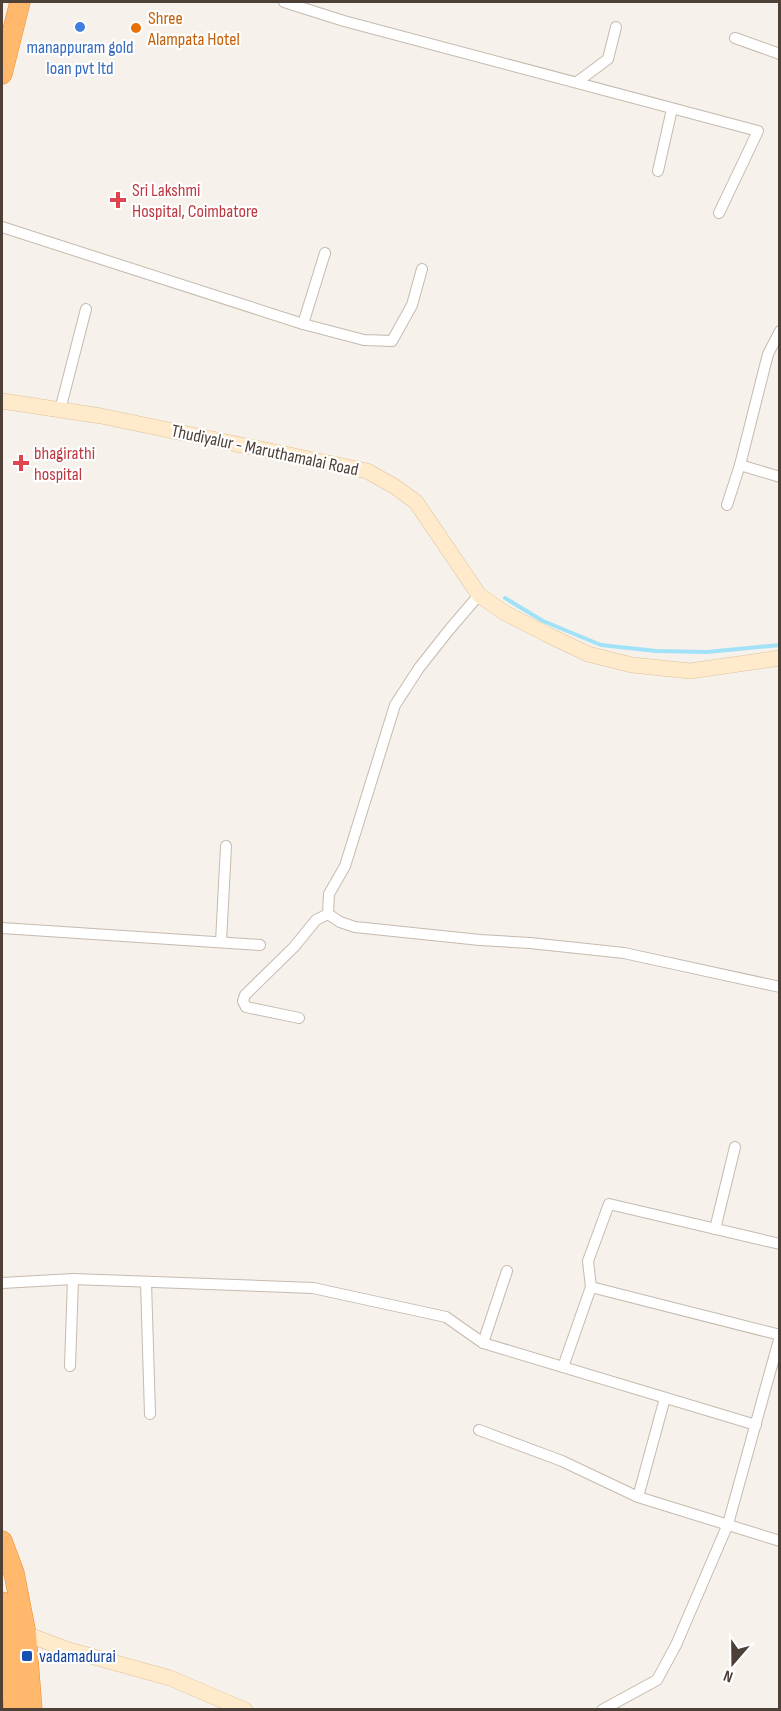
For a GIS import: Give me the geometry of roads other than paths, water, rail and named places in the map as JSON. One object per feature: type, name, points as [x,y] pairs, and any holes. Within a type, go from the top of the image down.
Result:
[{"type":"highway","points":[[2,74],[20,2]]},
{"type":"highway","points":[[2,1541],[14,1573],[17,1634],[14,1710]]},
{"type":"highway","points":[[2,1602],[17,1634],[32,1710]]},
{"type":"main road","name":"Thudiyalur - Maruthamalai Road","points":[[2,401],[101,416],[367,471],[416,502],[479,595],[505,613],[588,654],[632,665],[690,671],[780,658]]},
{"type":"main road","points":[[17,1634],[170,1678],[245,1710]]},
{"type":"street","points":[[284,2],[344,21],[758,131],[719,213]]},
{"type":"street","points":[[577,82],[608,59],[616,27]]},
{"type":"street","points":[[735,38],[780,54]]},
{"type":"street","points":[[658,171],[672,110]]},
{"type":"street","points":[[2,227],[303,324],[364,340],[392,341],[412,305],[422,269]]},
{"type":"street","points":[[303,324],[325,253]]},
{"type":"street","points":[[60,410],[86,309]]},
{"type":"street","points":[[727,505],[740,465],[768,354],[780,331]]},
{"type":"street","points":[[740,465],[780,477]]},
{"type":"street","points":[[328,914],[329,894],[345,866],[395,705],[418,668],[479,595]]},
{"type":"street","points":[[221,942],[226,846]]},
{"type":"street","points":[[328,914],[340,922],[355,927],[624,953],[780,987]]},
{"type":"street","points":[[299,1018],[246,1007],[243,1001],[245,995],[294,947],[316,920],[328,914]]},
{"type":"street","points":[[2,928],[261,945]]},
{"type":"street","points":[[715,1229],[735,1147]]},
{"type":"street","points":[[563,1367],[591,1287],[588,1261],[609,1204],[780,1244]]},
{"type":"street","points":[[483,1343],[507,1271]]},
{"type":"street","points":[[70,1366],[73,1279]]},
{"type":"street","points":[[2,1283],[73,1279],[313,1288],[446,1317],[483,1343],[756,1425]]},
{"type":"street","points":[[146,1282],[150,1414]]},
{"type":"street","points":[[591,1287],[780,1335],[728,1524],[676,1645],[657,1680],[602,1710]]},
{"type":"street","points":[[638,1497],[665,1398]]},
{"type":"street","points":[[480,1430],[562,1461],[638,1497],[780,1542]]},
{"type":"waterway","points":[[505,598],[543,621],[601,645],[656,651],[707,652],[780,645]]},
{"type":"place","name":"manappuram gold loan pvt ltd","points":[[80,27]]},
{"type":"place","name":"Shree Alampata Hotel","points":[[136,28]]},
{"type":"place","name":"Sri Lakshmi Hospital, Coimbatore","points":[[118,200]]},
{"type":"place","name":"bhagirathi hospital","points":[[21,463]]},
{"type":"place","name":"vadamadurai","points":[[27,1656]]}]
